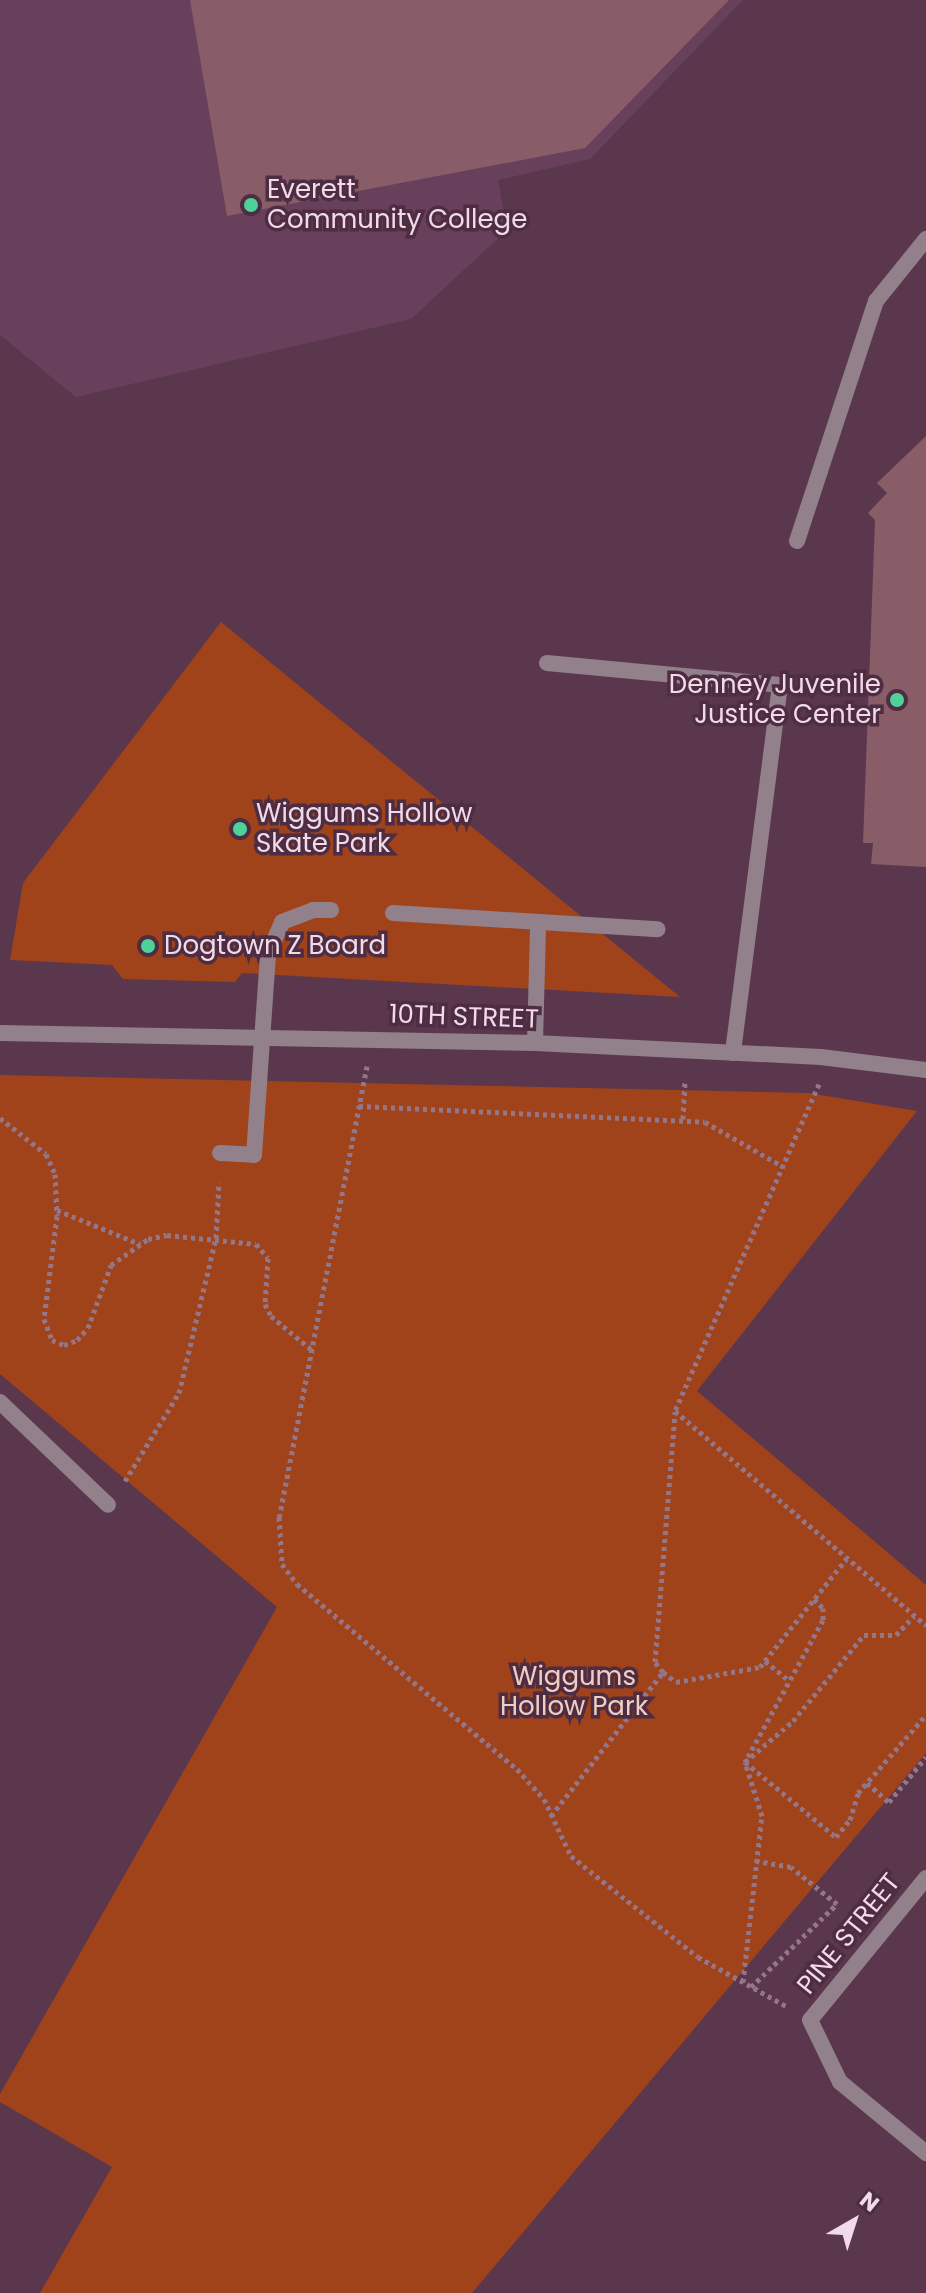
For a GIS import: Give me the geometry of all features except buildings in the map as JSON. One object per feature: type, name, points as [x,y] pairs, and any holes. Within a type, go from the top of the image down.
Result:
[{"type":"street","points":[[797,541],[876,301],[926,239]]},
{"type":"street","points":[[547,663],[780,685],[733,1053]]},
{"type":"street","points":[[220,1153],[254,1155],[268,954],[282,922],[313,910],[331,910]]},
{"type":"street","points":[[393,913],[538,925],[658,929]]},
{"type":"street","points":[[535,1043],[538,925]]},
{"type":"street","name":"10TH STREET","points":[[0,1033],[262,1034],[535,1043],[831,1058],[926,1070]]},
{"type":"street","points":[[0,1402],[108,1505]]},
{"type":"street","name":"PINE STREET","points":[[810,2020],[926,1878]]},
{"type":"street","points":[[810,2020],[840,2082],[926,2153]]},
{"type":"path","points":[[372,1038],[279,1517],[282,1564],[297,1584],[517,1769],[544,1799],[571,1856],[698,1957],[810,2020]]},
{"type":"path","points":[[683,1119],[687,1051]]},
{"type":"path","points":[[831,1058],[675,1411],[655,1662],[676,1682],[750,1673],[765,1661],[847,1558]]},
{"type":"path","points":[[359,1106],[705,1122],[782,1166]]},
{"type":"path","points":[[0,1118],[46,1154],[55,1174],[57,1210],[44,1319],[52,1340],[64,1345],[82,1334],[111,1265],[140,1244],[167,1235],[243,1240],[264,1250],[265,1304],[281,1326],[312,1350]]},
{"type":"path","points":[[108,1505],[179,1393],[216,1238],[220,1153]]},
{"type":"path","points":[[57,1210],[140,1244]]},
{"type":"path","points":[[675,1411],[926,1625]]},
{"type":"path","points":[[743,1982],[762,1816],[745,1762],[787,1679],[823,1620],[823,1608],[814,1599]]},
{"type":"path","points":[[745,1762],[793,1721],[864,1635],[896,1635],[915,1615]]},
{"type":"path","points":[[765,1661],[787,1679]]},
{"type":"path","points":[[551,1817],[663,1672]]},
{"type":"path","points":[[745,1762],[836,1837],[867,1783],[926,1715]]},
{"type":"path","points":[[867,1783],[889,1802],[926,1757]]},
{"type":"path","points":[[751,1987],[837,1904],[791,1867],[757,1861]]},
{"type":"shaded area","name":"Everett Community College","points":[[0,0],[743,0],[590,159],[498,180],[507,230],[411,319],[76,397],[0,335]]},
{"type":"green space","points":[[221,622],[680,997],[242,973],[235,982],[123,979],[112,965],[10,960],[23,883]]},
{"type":"green space","name":"Wiggums Hollow Park","points":[[0,1075],[809,1093],[917,1111],[697,1391],[926,1585],[926,1753],[472,2293],[40,2293],[112,2167],[0,2102],[0,2094],[277,1607],[0,1374]]},
{"type":"place","name":"Everett Community College","points":[[251,205]]},
{"type":"place","name":"Denney Juvenile Justice Center","points":[[897,700]]},
{"type":"place","name":"Wiggums Hollow Skate Park","points":[[240,829]]},
{"type":"place","name":"Dogtown Z Board","points":[[148,946]]}]
